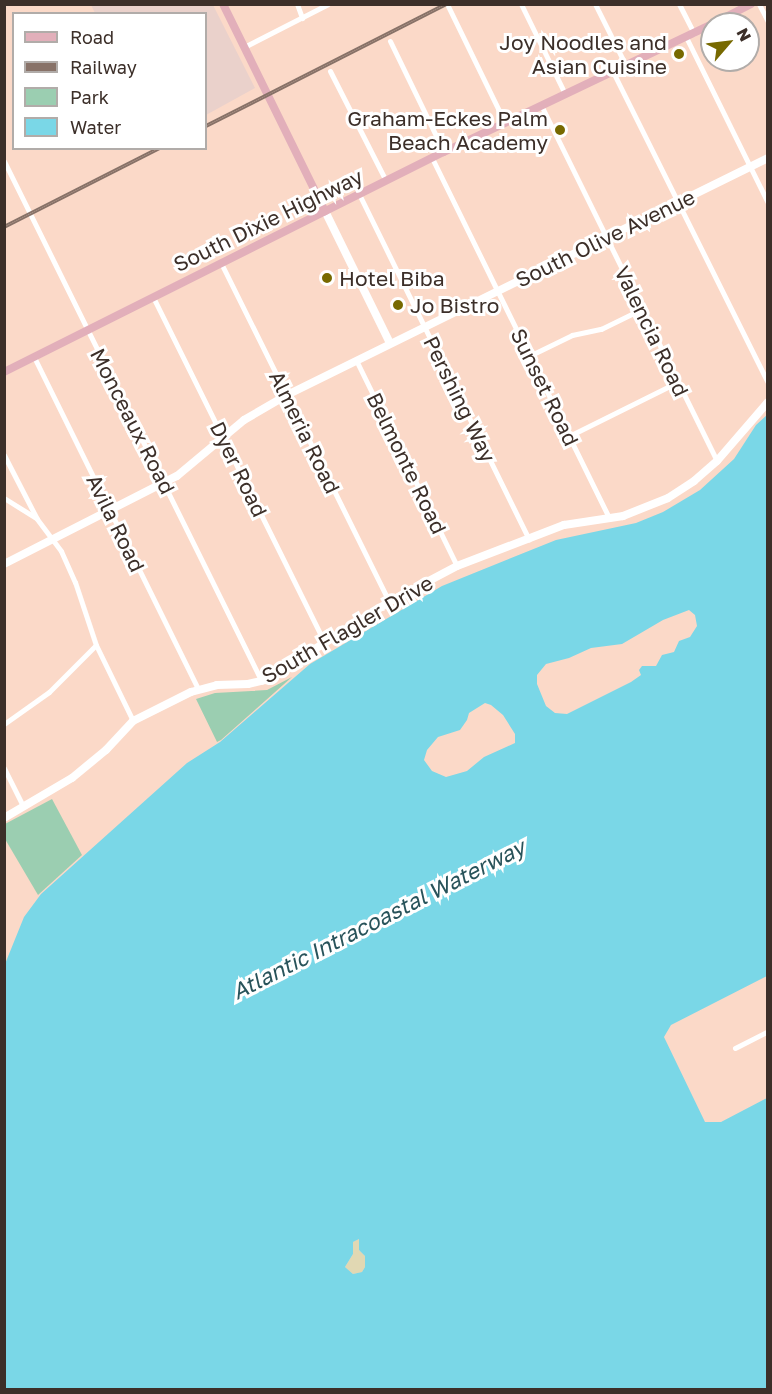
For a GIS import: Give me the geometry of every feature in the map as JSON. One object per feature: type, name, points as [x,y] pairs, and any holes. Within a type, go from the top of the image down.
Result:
[{"type":"main road","points":[[223,4],[325,211]]},
{"type":"main road","name":"South Dixie Highway","points":[[735,12],[751,4]]},
{"type":"main road","name":"South Dixie Highway","points":[[4,372],[444,152],[700,30]]},
{"type":"street","points":[[298,4],[304,17]]},
{"type":"street","points":[[244,47],[328,4]]},
{"type":"street","points":[[447,4],[505,123]]},
{"type":"street","points":[[521,4],[565,94]]},
{"type":"street","points":[[595,4],[625,64]]},
{"type":"street","points":[[679,4],[690,35],[768,203]]},
{"type":"street","points":[[759,4],[768,22]]},
{"type":"street","points":[[390,41],[444,152]]},
{"type":"street","points":[[612,70],[768,383]]},
{"type":"street","points":[[330,71],[386,182]]},
{"type":"street","name":"Valencia Road","points":[[541,105],[717,460]]},
{"type":"street","name":"Sunset Road","points":[[432,158],[610,519]]},
{"type":"street","name":"South Olive Avenue","points":[[4,564],[164,483],[196,463],[253,413],[287,394],[768,158]]},
{"type":"street","name":"Monceaux Road","points":[[5,165],[262,681]]},
{"type":"street","name":"Pershing Way","points":[[359,194],[529,538]]},
{"type":"street","points":[[325,211],[390,343]]},
{"type":"street","name":"Almeria Road","points":[[221,263],[388,602]]},
{"type":"street","name":"Dyer Road","points":[[153,297],[324,641]]},
{"type":"street","points":[[529,356],[572,334],[601,329],[642,309]]},
{"type":"street","name":"Avila Road","points":[[34,357],[198,689]]},
{"type":"street","name":"Belmonte Road","points":[[356,360],[458,566]]},
{"type":"street","points":[[569,436],[678,382]]},
{"type":"street","name":"South Flagler Drive","points":[[4,818],[72,778],[106,750],[134,721],[198,689],[262,681],[284,670],[324,641],[388,602],[458,566],[564,525],[610,519],[639,511],[668,498],[694,481],[717,460],[768,402]]},
{"type":"street","points":[[4,455],[37,519],[52,540],[75,582],[96,645],[134,721]]},
{"type":"street","points":[[4,498],[37,519]]},
{"type":"street","points":[[4,724],[49,692],[96,645]]},
{"type":"street","points":[[4,768],[23,806]]},
{"type":"street","points":[[735,1047],[768,1031]]},
{"type":"shaded area","points":[[91,5],[213,5],[255,88],[207,114],[207,12],[94,12]]},
{"type":"green space","points":[[292,677],[217,742],[196,699],[215,693],[267,690]]},
{"type":"green space","points":[[52,799],[82,855],[38,895],[5,839],[5,824]]},
{"type":"sand","points":[[359,1239],[359,1250],[365,1256],[365,1267],[362,1272],[353,1274],[345,1267],[353,1254],[353,1242]]},
{"type":"water","name":"Atlantic Intracoastal Waterway","points":[[767,415],[767,976],[671,1025],[664,1037],[705,1122],[721,1122],[767,1098],[767,1389],[5,1389],[5,964],[24,917],[41,894],[187,763],[220,742],[310,664],[442,586],[556,540],[636,523],[663,512],[700,490],[734,459],[756,425]],"holes":[[[689,610],[695,615],[697,626],[690,637],[679,641],[674,652],[662,655],[656,666],[642,666],[639,670],[641,675],[631,682],[567,714],[555,713],[546,706],[537,684],[537,675],[546,664],[569,658],[591,648],[622,644],[663,620]],[[485,703],[491,705],[503,715],[515,734],[515,743],[484,757],[467,771],[446,777],[432,771],[424,760],[427,750],[438,737],[460,730],[469,713]],[[359,1239],[359,1250],[365,1256],[365,1267],[362,1272],[353,1274],[345,1267],[353,1254],[353,1242]]]},
{"type":"railway","points":[[207,125],[446,4]]},
{"type":"railway","points":[[4,227],[156,150]]},
{"type":"place","name":"Joy Noodles and Asian Cuisine","points":[[679,54]]},
{"type":"place","name":"Graham-Eckes Palm Beach Academy","points":[[560,130]]},
{"type":"place","name":"Hotel Biba","points":[[327,278]]},
{"type":"place","name":"Jo Bistro","points":[[398,305]]}]
